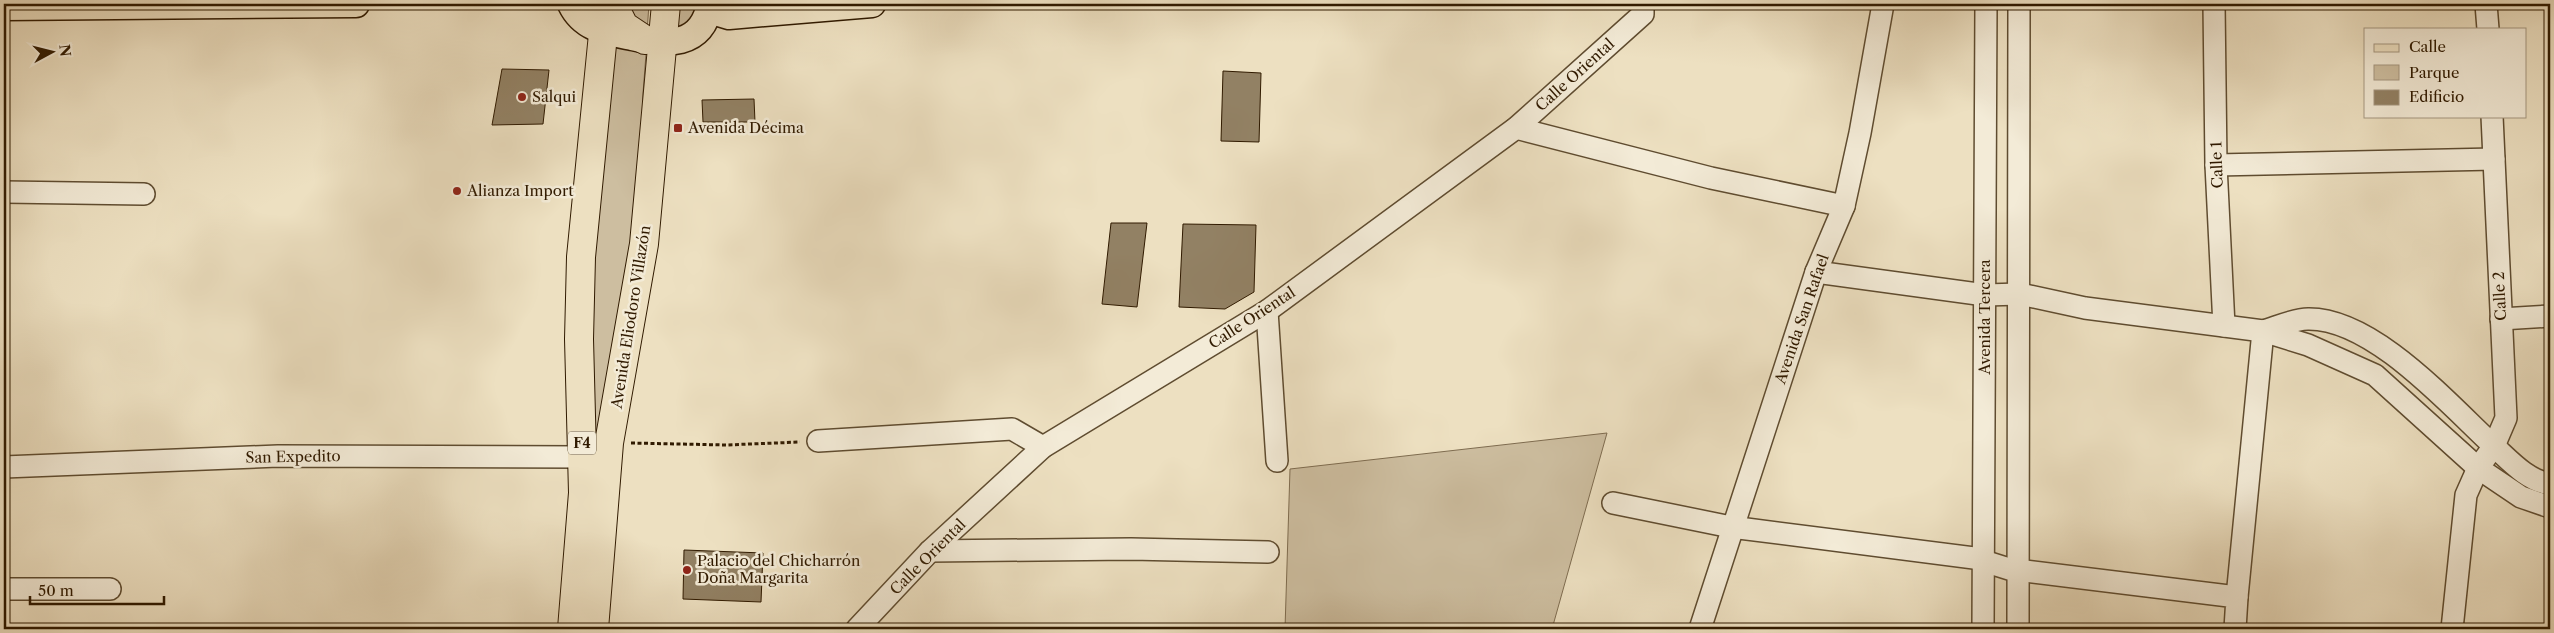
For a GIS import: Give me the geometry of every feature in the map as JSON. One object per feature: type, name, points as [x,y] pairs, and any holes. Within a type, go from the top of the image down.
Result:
[{"type":"highway","name":"F4","points":[[572,629],[581,526],[583,457],[579,339],[581,256],[606,4]]},
{"type":"highway","points":[[613,4],[624,26],[654,42]]},
{"type":"highway","name":"Avenida Eliodoro Villazón","points":[[594,629],[609,443],[644,244],[654,42],[666,4]]},
{"type":"main road","points":[[4,7],[356,4]]},
{"type":"main road","points":[[564,4],[585,22],[603,31],[654,42],[676,42],[689,37],[699,28],[710,7],[729,16],[872,4]]},
{"type":"street","name":"Calle Oriental","points":[[857,629],[930,552],[1043,447],[1267,311],[1516,128],[1642,14],[1643,4]]},
{"type":"street","name":"Avenida San Rafael","points":[[1700,629],[1731,527],[1816,272],[1844,206],[1860,133],[1883,4]]},
{"type":"street","name":"Avenida Tercera","points":[[1983,629],[1986,4]]},
{"type":"street","points":[[2018,629],[2019,4]]},
{"type":"street","name":"Calle 1","points":[[2214,4],[2216,165],[2224,326]]},
{"type":"street","points":[[2486,4],[2488,28]]},
{"type":"street","name":"Calle 2","points":[[2452,629],[2466,494],[2478,468],[2494,446],[2506,418],[2492,118]]},
{"type":"street","points":[[1516,128],[1710,178],[1844,206]]},
{"type":"street","points":[[2216,165],[2494,159]]},
{"type":"street","points":[[4,192],[144,194]]},
{"type":"street","points":[[1816,272],[1985,295],[2020,294],[2085,308],[2263,331],[2337,356],[2375,375],[2478,468],[2521,497],[2550,508]]},
{"type":"street","points":[[1267,311],[1277,462]]},
{"type":"street","points":[[2502,320],[2550,316]]},
{"type":"street","points":[[2263,331],[2308,319],[2340,325],[2370,338],[2402,361],[2523,473],[2550,484]]},
{"type":"street","points":[[2235,629],[2263,331]]},
{"type":"street","points":[[818,441],[1012,429],[1043,447]]},
{"type":"street","name":"San Expedito","points":[[4,466],[278,456],[583,457]]},
{"type":"street","points":[[1613,503],[1731,527],[1974,558],[2018,570],[2237,596]]},
{"type":"street","points":[[930,552],[1131,549],[1268,552]]},
{"type":"street","points":[[4,589],[110,589]]},
{"type":"path","points":[[609,443],[726,445],[818,441]]},
{"type":"green space","points":[[625,4],[649,4],[647,32],[637,26]]},
{"type":"green space","points":[[677,4],[701,4],[700,9],[674,36]]},
{"type":"green space","points":[[610,45],[646,54],[643,93],[641,187],[594,458],[588,322]]},
{"type":"green space","points":[[1607,433],[1552,629],[1285,629],[1290,469]]},
{"type":"building","name":"Salqui","points":[[502,69],[549,70],[543,124],[492,125]]},
{"type":"building","points":[[1223,71],[1261,73],[1259,142],[1221,141]]},
{"type":"building","points":[[754,99],[755,122],[703,122],[702,100]]},
{"type":"building","points":[[1111,223],[1147,223],[1137,307],[1102,304]]},
{"type":"building","points":[[1183,224],[1256,225],[1254,292],[1225,309],[1179,307]]},
{"type":"building","points":[[684,550],[763,553],[761,602],[683,599]]},
{"type":"place","name":"Salqui","points":[[522,97]]},
{"type":"place","name":"Avenida Décima","points":[[678,128]]},
{"type":"place","name":"Alianza Import","points":[[457,191]]},
{"type":"place","name":"Palacio del Chicharrón Doña Margarita","points":[[687,570]]}]
